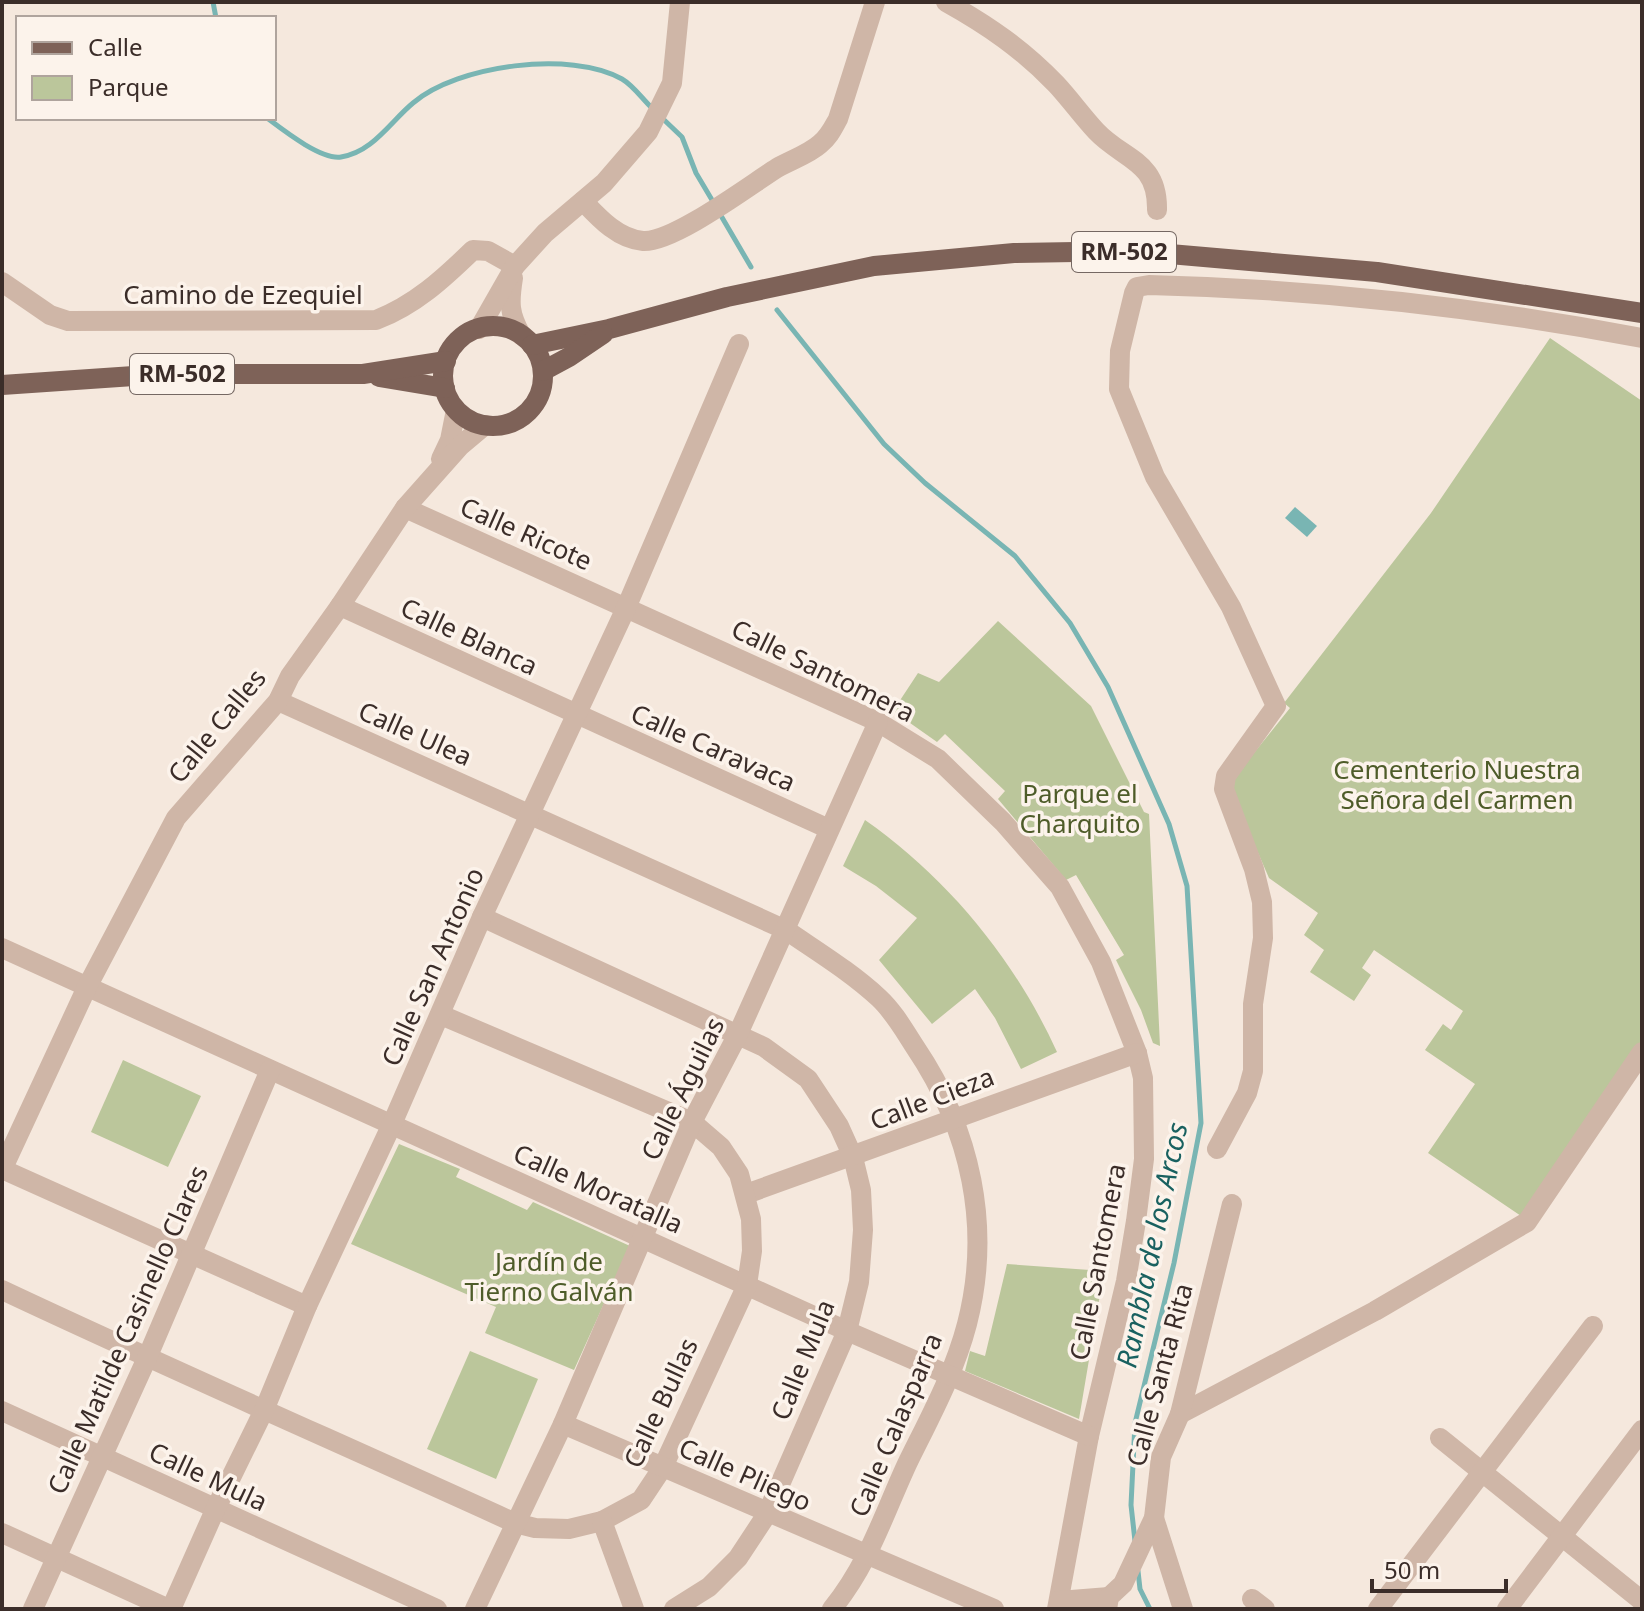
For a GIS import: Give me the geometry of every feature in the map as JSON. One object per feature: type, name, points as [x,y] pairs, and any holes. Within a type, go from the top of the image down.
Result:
[{"type":"main road","name":"RM-502","points":[[479,329],[508,329],[527,340],[609,329],[727,297],[874,266],[1014,253],[1149,252],[1377,272],[1642,313]]},
{"type":"main road","points":[[479,329],[465,335],[453,347],[443,374],[445,388],[456,410],[465,418],[485,425],[505,425],[518,419],[538,399],[543,371],[527,340]]},
{"type":"main road","points":[[543,371],[609,329]]},
{"type":"main road","name":"RM-502","points":[[2,385],[163,374],[363,374],[446,361]]},
{"type":"main road","name":"RM-502","points":[[363,374],[445,388]]},
{"type":"street","points":[[479,329],[515,266],[545,233],[604,183],[648,132],[672,83],[680,2]]},
{"type":"street","points":[[583,201],[624,236],[644,241],[661,238],[819,146],[838,119],[875,2]]},
{"type":"street","points":[[946,2],[994,29],[1058,86],[1098,133],[1133,157],[1149,174],[1158,198],[1157,210]]},
{"type":"street","name":"Camino de Ezequiel","points":[[2,282],[50,315],[68,321],[203,323],[376,320],[402,310],[431,289],[473,250],[488,251],[515,266]]},
{"type":"street","points":[[515,266],[510,298],[511,317],[527,340]]},
{"type":"street","points":[[1217,1149],[1247,1093],[1253,1071],[1253,1004],[1263,938],[1262,902],[1254,869],[1224,789],[1226,776],[1276,706],[1231,607],[1155,477],[1119,389],[1120,351],[1137,287],[1309,292],[1518,316],[1642,338]]},
{"type":"street","name":"Calle San Antonio","points":[[170,1609],[265,1408],[307,1306],[392,1124],[482,917],[626,608],[739,344]]},
{"type":"street","points":[[433,477],[450,440],[456,410]]},
{"type":"street","name":"Calle Calles","points":[[2,1170],[87,987],[176,818],[278,701],[290,676],[405,508],[460,446],[485,425]]},
{"type":"street","name":"Calle Ricote","points":[[405,508],[626,608]]},
{"type":"street","name":"Calle Blanca","points":[[340,606],[577,716]]},
{"type":"street","name":"Calle Santomera","points":[[626,608],[878,722],[938,759],[1003,822],[1060,887],[1101,962],[1137,1053],[1143,1078],[1146,1110],[1144,1159],[1126,1281],[1089,1436],[1058,1605]]},
{"type":"street","name":"Calle Ulea","points":[[278,701],[531,815]]},
{"type":"street","name":"Calle Caravaca","points":[[577,716],[829,829]]},
{"type":"street","name":"Calle Águilas","points":[[475,1609],[563,1424],[692,1122],[738,1034],[878,722]]},
{"type":"street","name":"Calle Calasparra","points":[[531,815],[786,930],[843,969],[880,999],[897,1020],[937,1079],[955,1117],[963,1140],[976,1214],[977,1270],[966,1325],[949,1377],[896,1487],[868,1557],[832,1609]]},
{"type":"street","name":"Calle Mula","points":[[482,917],[764,1047],[808,1079],[839,1126],[853,1157],[861,1190],[863,1230],[859,1282],[847,1331],[767,1514],[738,1558],[709,1587],[674,1609]]},
{"type":"street","name":"Calle Moratalla","points":[[2,948],[949,1377],[1089,1436]]},
{"type":"street","name":"Calle Bullas","points":[[2,1290],[515,1523],[535,1528],[569,1529],[602,1521],[641,1500],[663,1467],[747,1285],[752,1251],[751,1219],[739,1174],[721,1147],[692,1122],[441,1015]]},
{"type":"street","points":[[1180,1414],[1375,1311],[1527,1222],[1642,1052]]},
{"type":"street","name":"Calle Cieza","points":[[746,1194],[1137,1053]]},
{"type":"street","name":"Calle Matilde Casinello Clares","points":[[33,1609],[147,1358],[270,1070]]},
{"type":"street","points":[[2,1170],[307,1306]]},
{"type":"street","name":"Calle Santa Rita","points":[[1058,1605],[1108,1606],[1123,1584],[1154,1518],[1161,1457],[1180,1414],[1232,1204]]},
{"type":"street","points":[[1378,1609],[1593,1326]]},
{"type":"street","name":"Calle Mula","points":[[2,1411],[437,1609]]},
{"type":"street","name":"Calle Pliego","points":[[563,1424],[971,1605],[994,1609]]},
{"type":"street","points":[[1507,1609],[1642,1430]]},
{"type":"street","points":[[1440,1438],[1562,1536],[1641,1605]]},
{"type":"street","points":[[1154,1518],[1183,1609]]},
{"type":"street","points":[[602,1521],[634,1609]]},
{"type":"street","points":[[2,1533],[170,1609]]},
{"type":"green space","name":"Cementerio Nuestra Señora del Carmen","points":[[1550,338],[1642,401],[1642,1042],[1524,1218],[1428,1153],[1475,1084],[1425,1050],[1443,1024],[1451,1030],[1463,1011],[1374,950],[1362,968],[1371,975],[1354,1001],[1310,972],[1324,950],[1304,935],[1318,913],[1269,878],[1231,791],[1233,779],[1290,708],[1284,703],[1431,513]]},
{"type":"green space","name":"Parque el Charquito","points":[[998,621],[1091,706],[1144,812],[1149,814],[1160,1046],[1153,1043],[1141,1010],[1116,960],[1124,955],[1076,875],[1066,880],[998,799],[1005,791],[945,734],[937,742],[893,711],[918,673],[939,682]]},
{"type":"green space","points":[[865,820],[924,868],[976,923],[1021,985],[1057,1052],[1021,1069],[995,1018],[975,989],[932,1024],[879,960],[917,918],[876,886],[843,866]]},
{"type":"green space","points":[[123,1060],[201,1096],[168,1167],[91,1132]]},
{"type":"green space","name":"Jardín de Tierno Galván","points":[[399,1144],[460,1169],[456,1177],[527,1210],[533,1202],[630,1246],[574,1370],[485,1333],[496,1307],[351,1244]]},
{"type":"green space","points":[[1007,1264],[1104,1271],[1079,1419],[965,1371],[970,1351],[985,1356]]},
{"type":"green space","points":[[470,1351],[538,1379],[496,1479],[427,1449]]},
{"type":"water","points":[[1295,507],[1317,526],[1307,537],[1285,518]]},
{"type":"waterway","name":"Rambla de los Arcos","points":[[213,2],[216,16]]},
{"type":"waterway","name":"Rambla de los Arcos","points":[[270,120],[313,149],[341,157],[372,143],[413,103],[457,79],[485,71],[545,64],[600,70],[622,79],[653,109]]},
{"type":"waterway","name":"Rambla de los Arcos","points":[[660,116],[682,137],[696,173],[715,205]]},
{"type":"waterway","name":"Rambla de los Arcos","points":[[720,214],[751,267]]},
{"type":"waterway","name":"Rambla de los Arcos","points":[[777,310],[884,444],[925,483],[1015,556],[1070,623],[1108,687],[1169,824],[1187,886],[1201,1123],[1174,1263],[1135,1423],[1131,1505],[1135,1541]]},
{"type":"waterway","name":"Rambla de los Arcos","points":[[1138,1571],[1140,1589],[1150,1609]]}]
